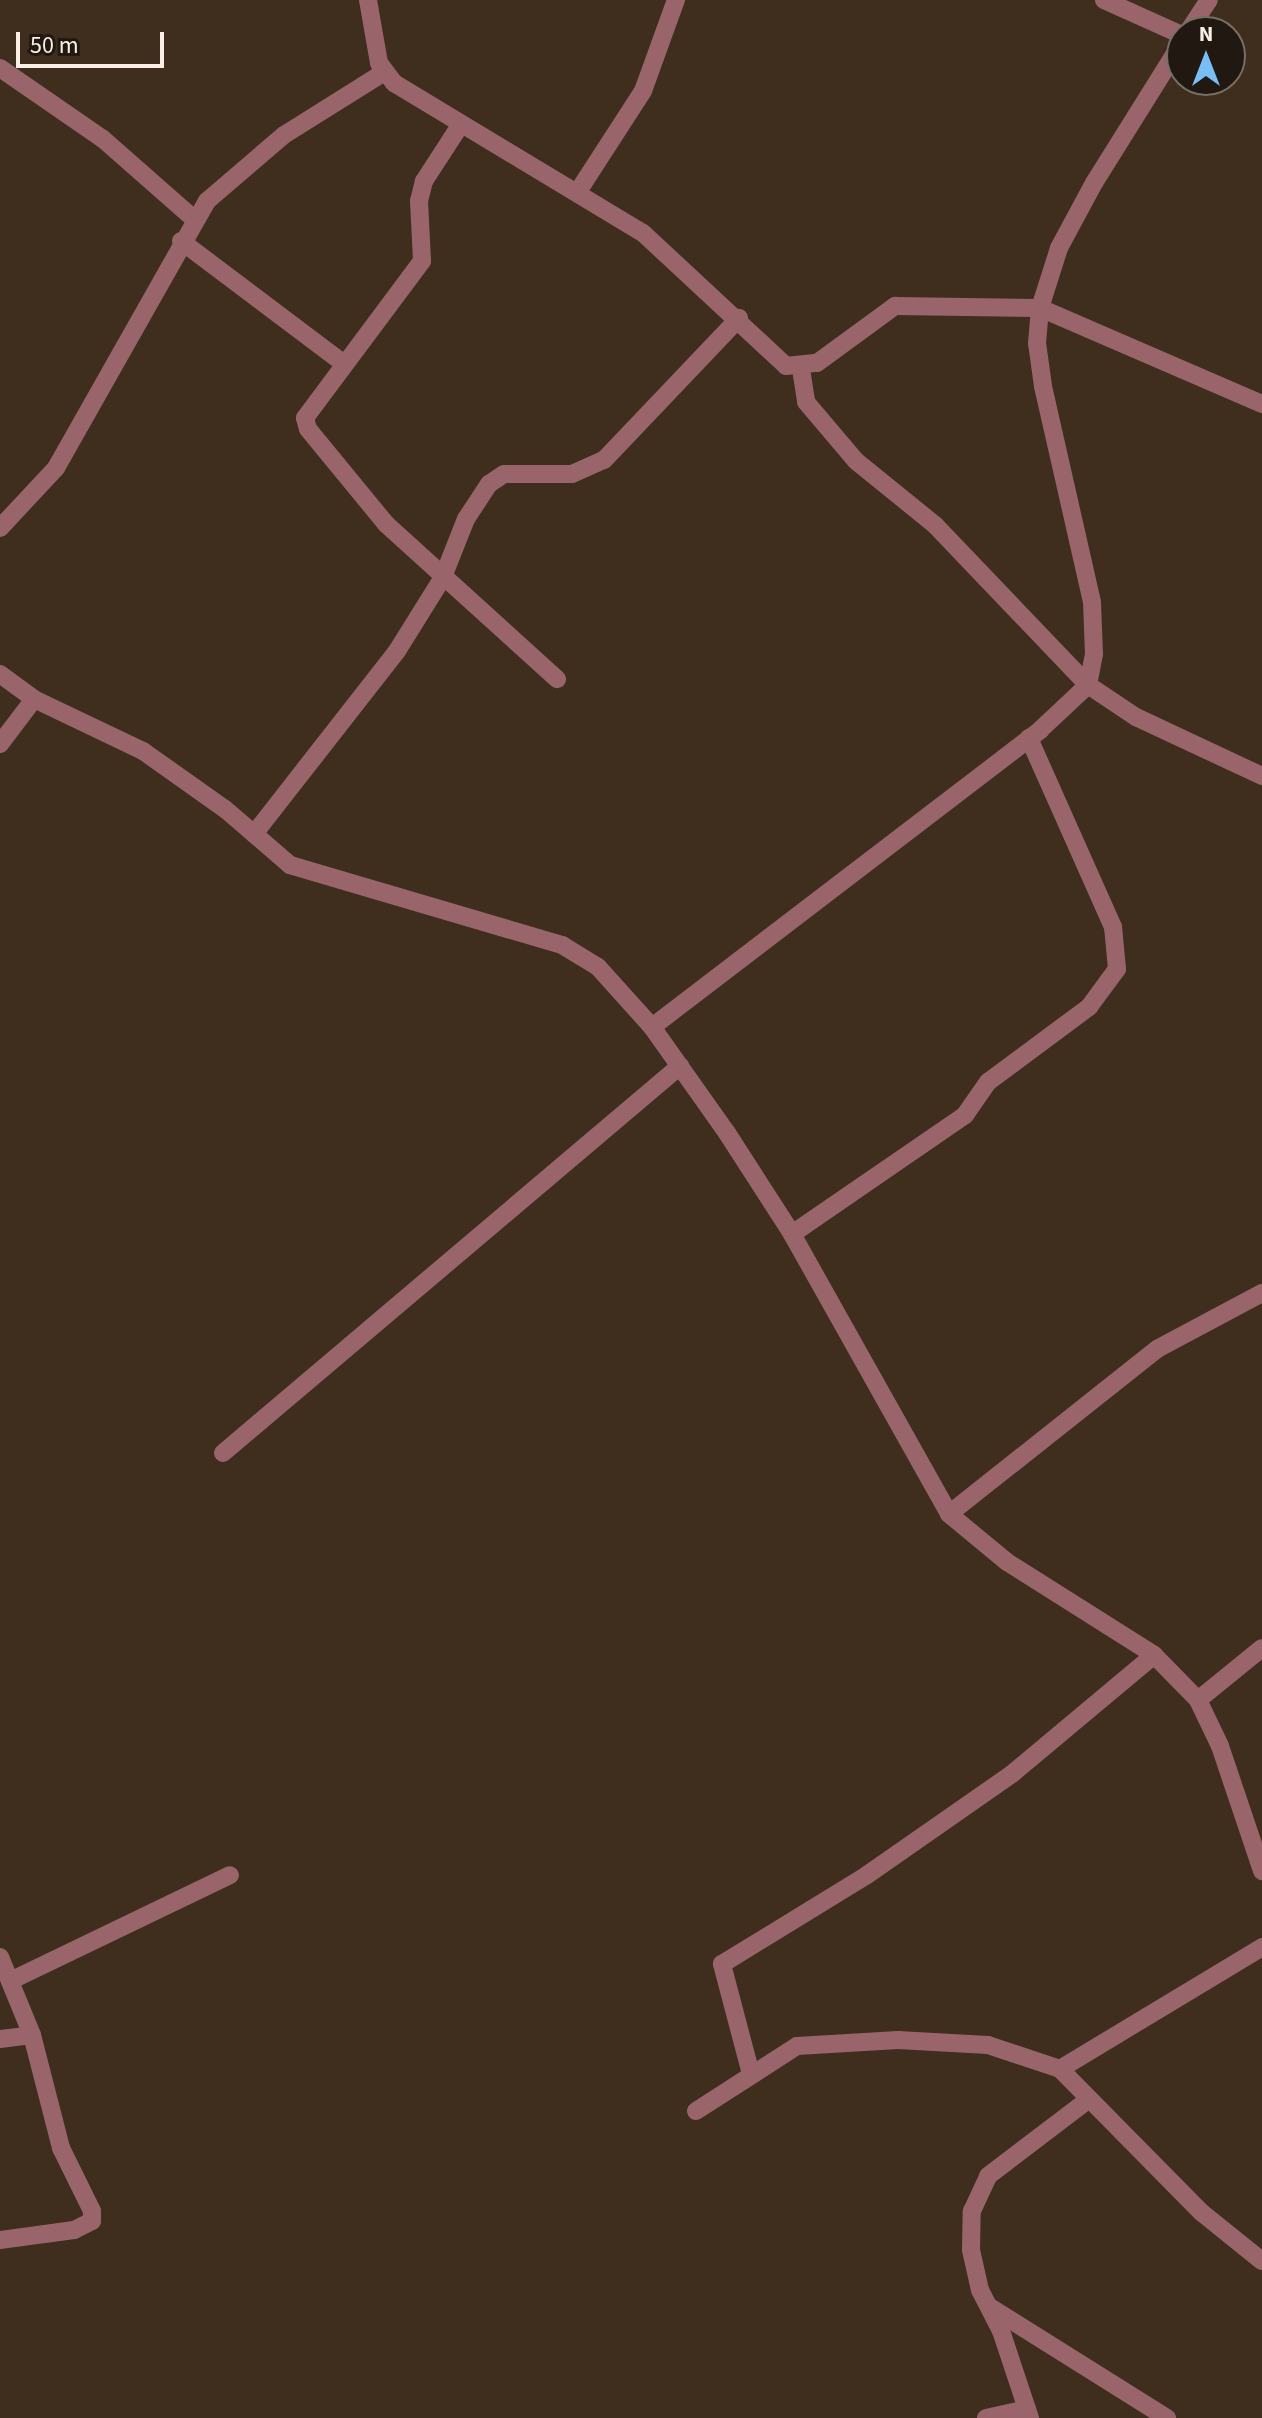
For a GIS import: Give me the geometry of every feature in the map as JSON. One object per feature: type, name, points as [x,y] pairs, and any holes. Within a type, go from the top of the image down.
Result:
[{"type":"street","points":[[368,0],[383,73],[577,193],[675,258],[786,366],[801,369],[817,363],[895,306],[1040,308],[1262,404]]},
{"type":"street","points":[[577,193],[643,91],[676,0]]},
{"type":"street","points":[[1104,0],[1166,28]]},
{"type":"street","points":[[0,68],[103,139],[193,218]]},
{"type":"street","points":[[652,1027],[1029,738],[1088,685],[1094,654],[1092,602],[1043,386],[1037,343],[1040,308],[1059,248],[1094,183],[1166,68]]},
{"type":"street","points":[[0,528],[56,468],[127,347],[193,218],[284,135],[383,73]]},
{"type":"street","points":[[461,124],[424,181],[419,201],[422,261],[310,406],[308,429],[386,524],[557,679]]},
{"type":"street","points":[[181,241],[343,363]]},
{"type":"street","points":[[254,834],[397,651],[443,577],[466,519],[489,484],[504,474],[572,474],[604,460],[739,318]]},
{"type":"street","points":[[801,369],[806,402],[856,461],[967,555],[1088,685],[1136,717],[1262,776]]},
{"type":"street","points":[[0,674],[34,699],[143,751],[254,834],[290,865],[319,877],[562,945],[598,967],[652,1027],[792,1234],[949,1514],[1007,1562],[1154,1655],[1198,1700],[1220,1746],[1262,1871]]},
{"type":"street","points":[[0,744],[34,699]]},
{"type":"street","points":[[792,1234],[965,1115],[988,1082],[1089,1007],[1110,984],[1119,955],[1113,927],[1029,738]]},
{"type":"street","points":[[223,1453],[680,1066]]},
{"type":"street","points":[[949,1514],[1157,1349],[1262,1293]]},
{"type":"street","points":[[1198,1700],[1262,1648]]},
{"type":"street","points":[[751,2074],[722,1964],[867,1875],[1013,1773],[1154,1655]]},
{"type":"street","points":[[10,1981],[230,1875]]},
{"type":"street","points":[[1060,2069],[1262,1947]]},
{"type":"street","points":[[0,1957],[32,2035],[61,2148],[92,2221],[74,2230],[0,2240]]},
{"type":"street","points":[[0,2039],[32,2035]]},
{"type":"street","points":[[696,2111],[797,2046],[898,2040],[988,2045],[1060,2069],[1212,2223],[1262,2261]]},
{"type":"street","points":[[986,2418],[1028,2413],[990,2307],[980,2290],[971,2250],[972,2211],[988,2176],[1089,2099]]},
{"type":"street","points":[[990,2307],[1167,2418]]}]
